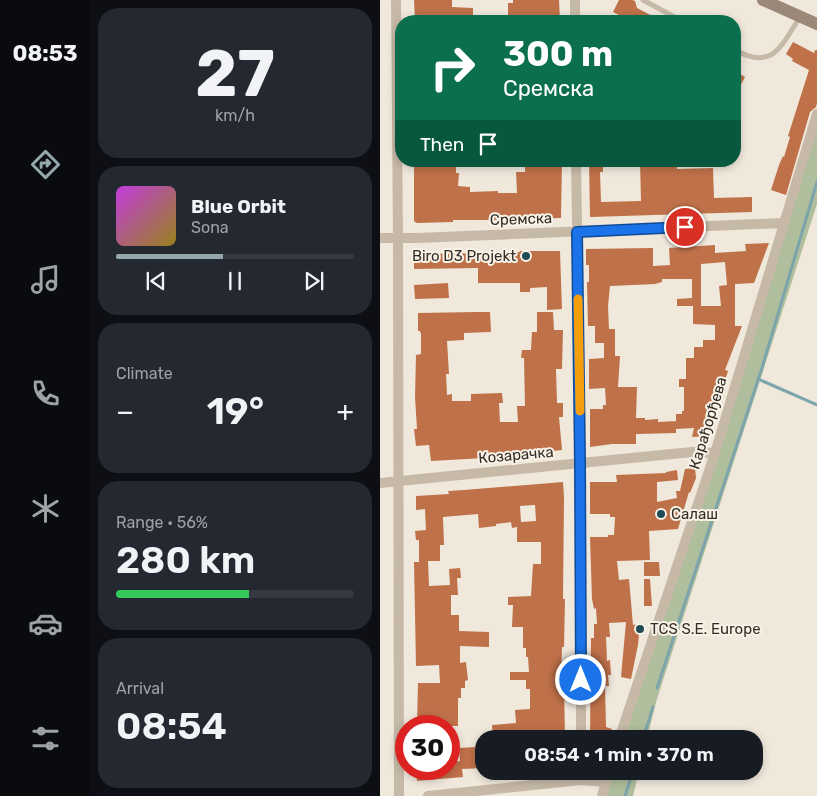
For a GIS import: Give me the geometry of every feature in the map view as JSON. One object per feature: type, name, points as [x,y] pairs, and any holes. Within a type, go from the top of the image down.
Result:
[{"type":"street","points":[[396,0],[396,15]]},
{"type":"street","points":[[575,0],[575,15]]},
{"type":"street","points":[[763,0],[817,24]]},
{"type":"street","name":"Карађорђева","points":[[623,730],[715,453],[817,114]]},
{"type":"street","points":[[397,167],[399,796]]},
{"type":"street","points":[[576,167],[581,730]]},
{"type":"street","name":"Сремска","points":[[380,238],[784,223]]},
{"type":"street","name":"Козарачка","points":[[380,483],[698,452],[715,453]]},
{"type":"street","points":[[428,796],[551,780]]},
{"type":"street","points":[[598,780],[606,782],[602,796]]},
{"type":"lane","points":[[643,0],[671,15]]},
{"type":"lane","points":[[741,53],[762,59],[774,54],[800,17]]},
{"type":"green space","points":[[817,120],[817,204],[656,702],[649,730],[624,730]]},
{"type":"green space","points":[[607,780],[637,780],[633,796],[602,796]]},
{"type":"building","points":[[414,0],[452,0],[452,7],[473,8],[473,15],[415,15]]},
{"type":"building","points":[[513,0],[559,0],[560,15],[508,15],[508,3],[513,3]]},
{"type":"building","points":[[619,0],[632,0],[635,1],[637,8],[650,15],[619,15],[613,12]]},
{"type":"building","points":[[793,42],[814,53],[817,50],[817,103],[816,107],[810,112],[786,195],[771,190],[779,165],[784,157],[790,137],[788,136],[809,70],[792,61],[793,59],[786,54]]},
{"type":"building","points":[[741,75],[745,77],[741,85]]},
{"type":"building","points":[[414,167],[456,167],[456,173],[459,173],[458,186],[470,187],[470,192],[498,191],[498,193],[517,193],[516,172],[525,172],[525,167],[562,167],[561,218],[453,220],[453,222],[417,223],[414,221]]},
{"type":"building","points":[[589,167],[603,167],[603,172],[600,172],[601,202],[641,201],[640,167],[713,168],[714,198],[752,197],[752,212],[590,217]]},
{"type":"building","points":[[769,243],[754,283],[735,284],[735,326],[742,326],[725,370],[728,371],[718,403],[711,403],[711,421],[707,436],[692,437],[694,428],[676,429],[676,433],[636,434],[636,444],[612,444],[590,447],[590,409],[603,409],[603,405],[606,405],[605,388],[589,389],[589,359],[604,358],[604,343],[595,343],[595,326],[588,326],[587,282],[589,282],[589,265],[586,265],[586,249],[653,248],[653,266],[670,265],[669,248],[715,245],[715,253],[746,251],[745,244]],"holes":[[[725,262],[727,285],[719,286],[721,306],[701,306],[701,264]],[[662,279],[692,279],[692,298],[677,299],[677,306],[693,306],[693,324],[715,325],[715,340],[703,340],[703,347],[694,347],[694,358],[686,358],[686,379],[679,379],[679,387],[684,387],[684,411],[682,411],[682,414],[676,414],[676,421],[658,422],[658,419],[645,420],[645,418],[636,418],[637,387],[618,387],[620,356],[615,356],[615,329],[609,329],[608,306],[610,286],[655,284],[662,282]]]},
{"type":"building","points":[[560,251],[562,309],[547,310],[547,287],[530,288],[530,292],[520,292],[520,283],[478,283],[478,268],[414,269],[414,254]]},
{"type":"building","points":[[448,283],[449,298],[415,299],[414,285]]},
{"type":"building","points":[[490,312],[491,332],[464,333],[464,340],[447,341],[449,374],[446,374],[447,395],[452,394],[452,401],[471,401],[471,394],[502,393],[503,403],[499,403],[500,422],[518,422],[517,406],[525,406],[524,358],[521,358],[522,350],[531,350],[532,332],[537,332],[537,312],[553,312],[554,330],[563,330],[562,369],[556,369],[557,403],[563,403],[563,417],[559,417],[562,450],[502,457],[431,461],[429,445],[416,446],[414,429],[417,429],[415,397],[416,355],[421,354],[418,313]]},
{"type":"building","points":[[695,468],[696,478],[689,492],[678,529],[649,531],[650,560],[617,561],[619,580],[629,579],[633,625],[640,624],[638,645],[631,679],[621,677],[626,622],[609,623],[610,637],[606,637],[607,661],[610,660],[611,675],[608,675],[609,686],[605,686],[606,727],[612,729],[590,730],[591,638],[594,638],[594,624],[597,624],[596,608],[594,609],[592,599],[590,537],[614,535],[615,517],[610,517],[610,514],[590,514],[590,482],[617,482],[616,475],[666,473],[677,470],[678,480],[657,482],[657,502],[677,498],[676,491],[680,491],[685,469]]},
{"type":"building","points":[[563,482],[563,599],[565,599],[561,685],[564,685],[565,730],[492,730],[492,725],[516,723],[515,710],[530,709],[530,689],[526,689],[526,680],[510,680],[510,672],[529,672],[526,648],[523,648],[523,627],[512,627],[513,605],[508,605],[508,597],[531,596],[533,564],[541,564],[541,542],[517,542],[517,527],[512,528],[511,522],[479,528],[478,514],[443,517],[444,545],[440,545],[440,561],[428,561],[429,586],[450,585],[449,569],[460,568],[461,578],[457,578],[458,595],[451,595],[451,615],[459,615],[459,631],[489,632],[489,647],[460,646],[460,663],[466,662],[468,680],[465,681],[465,688],[461,688],[461,698],[458,698],[458,715],[417,715],[418,683],[440,683],[439,665],[416,666],[414,562],[419,562],[419,540],[416,540],[415,531],[426,530],[425,509],[416,510],[416,496],[449,494],[448,491]],"holes":[[[535,505],[536,521],[521,522],[520,506]]]},
{"type":"building","points":[[644,562],[659,562],[660,576],[644,576]]},
{"type":"building","points":[[644,579],[650,579],[652,606],[644,606]]},
{"type":"building","points":[[475,747],[475,768],[462,769],[463,777],[460,777],[460,761],[460,748]]},
{"type":"waterway","points":[[657,688],[762,368],[817,182]]},
{"type":"waterway","points":[[758,379],[817,405]]},
{"type":"waterway","points":[[646,730],[653,707]]},
{"type":"waterway","points":[[625,796],[630,780]]},
{"type":"slow traffic","points":[[578,299],[580,411]]},
{"type":"place","name":"Biro D3 Projekt","points":[[526,256]]},
{"type":"place","name":"Салаш","points":[[661,514]]},
{"type":"place","name":"TCS S.E. Europe","points":[[640,629]]},
{"type":"route","points":[[581,680],[577,232],[685,227]]}]
